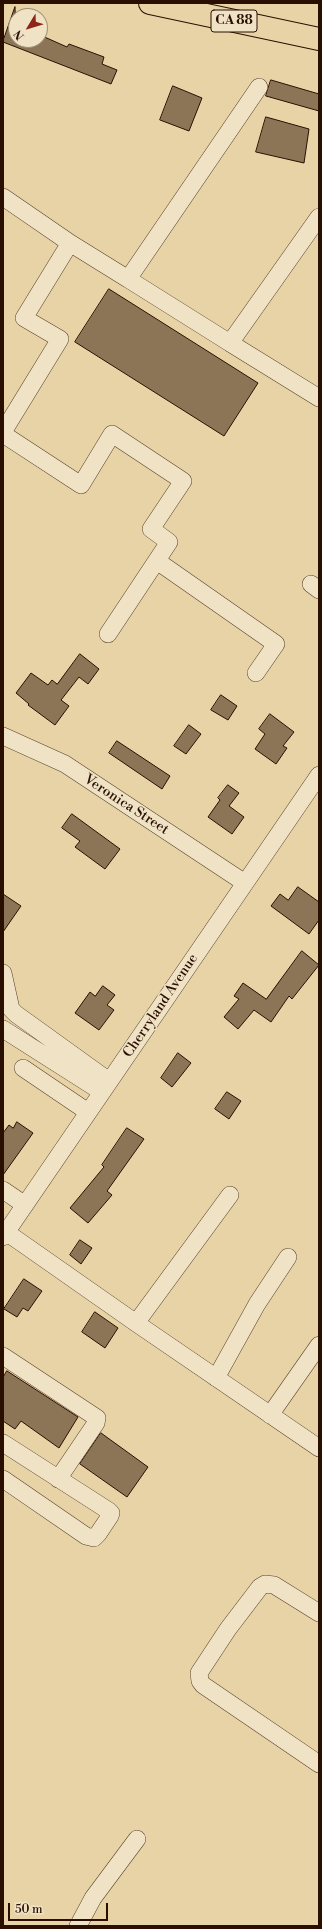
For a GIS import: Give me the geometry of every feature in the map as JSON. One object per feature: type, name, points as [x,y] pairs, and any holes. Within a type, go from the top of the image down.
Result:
[{"type":"main road","name":"CA 88","points":[[150,3],[319,39]]},
{"type":"street","points":[[128,279],[258,87]]},
{"type":"street","points":[[3,197],[70,243],[319,398]]},
{"type":"street","points":[[230,344],[319,218]]},
{"type":"street","points":[[70,243],[24,318],[60,339],[3,433],[81,485],[112,434],[184,481],[151,529],[170,542],[108,634]]},
{"type":"street","points":[[156,561],[276,644],[256,673]]},
{"type":"street","name":"Veronica Street","points":[[3,736],[65,764],[245,882]]},
{"type":"street","name":"Cherryland Avenue","points":[[5,1234],[319,775]]},
{"type":"street","points":[[3,973],[11,1009],[105,1087]]},
{"type":"street","points":[[3,1029],[105,1087]]},
{"type":"street","points":[[23,1068],[88,1112]]},
{"type":"street","points":[[3,1190],[24,1205]]},
{"type":"street","points":[[136,1323],[230,1195]]},
{"type":"street","points":[[5,1234],[319,1448]]},
{"type":"street","points":[[216,1378],[257,1304],[288,1257]]},
{"type":"street","points":[[270,1415],[319,1345]]},
{"type":"street","points":[[3,1356],[97,1418],[96,1424],[58,1480]]},
{"type":"street","points":[[3,1443],[111,1514],[94,1538],[86,1536],[3,1479]]},
{"type":"street","points":[[319,1613],[274,1585],[265,1584],[260,1587],[228,1629],[199,1673],[200,1681],[203,1685],[319,1764]]},
{"type":"street","points":[[78,1926],[93,1898],[137,1839]]},
{"type":"building","points":[[8,27],[8,44],[3,42]]},
{"type":"building","points":[[48,39],[67,47],[69,44],[104,57],[102,64],[117,70],[111,84],[18,48],[48,48]]},
{"type":"building","points":[[271,80],[319,94],[319,111],[266,96]]},
{"type":"building","points":[[173,86],[202,98],[189,131],[160,120]]},
{"type":"building","points":[[266,117],[309,129],[304,163],[256,152]]},
{"type":"building","points":[[109,289],[258,383],[224,436],[75,342]]},
{"type":"building","points":[[80,654],[99,669],[88,684],[79,677],[61,700],[69,706],[55,725],[28,705],[29,704],[16,693],[31,673],[48,685],[52,680],[57,684]]},
{"type":"building","points":[[221,695],[237,706],[228,720],[211,710]]},
{"type":"building","points":[[270,714],[294,732],[283,746],[287,748],[276,764],[255,749],[265,734],[259,729]]},
{"type":"building","points":[[189,725],[201,734],[186,754],[174,746]]},
{"type":"building","points":[[117,741],[170,776],[162,789],[109,753]]},
{"type":"building","points":[[228,785],[239,793],[229,806],[244,817],[232,834],[208,817],[220,800],[218,798]]},
{"type":"building","points":[[72,814],[120,849],[105,869],[75,847],[80,841],[62,828]]},
{"type":"building","points":[[298,887],[319,902],[319,920],[309,934],[271,906],[280,894],[288,900]]},
{"type":"building","points":[[3,894],[21,906],[3,932]]},
{"type":"building","points":[[302,951],[319,965],[292,999],[289,996],[271,1022],[254,1010],[238,1029],[224,1017],[239,999],[234,996],[243,983],[266,999]]},
{"type":"building","points":[[103,986],[115,995],[107,1005],[114,1010],[99,1030],[75,1013],[90,992],[95,996]]},
{"type":"building","points":[[178,1053],[191,1063],[172,1087],[161,1078]]},
{"type":"building","points":[[227,1092],[241,1101],[229,1119],[215,1109]]},
{"type":"building","points":[[17,1122],[33,1133],[3,1175],[3,1133],[9,1125],[13,1128]]},
{"type":"building","points":[[127,1128],[144,1139],[107,1191],[112,1195],[88,1223],[70,1208],[104,1167],[102,1165]]},
{"type":"building","points":[[80,1240],[92,1248],[81,1264],[70,1255]]},
{"type":"building","points":[[24,1279],[42,1291],[28,1311],[23,1308],[17,1317],[4,1309]]},
{"type":"building","points":[[95,1312],[118,1328],[105,1348],[82,1332]]},
{"type":"building","points":[[7,1371],[78,1417],[59,1448],[21,1421],[15,1429],[3,1421],[3,1378]]},
{"type":"building","points":[[101,1433],[148,1467],[127,1497],[80,1464]]}]
